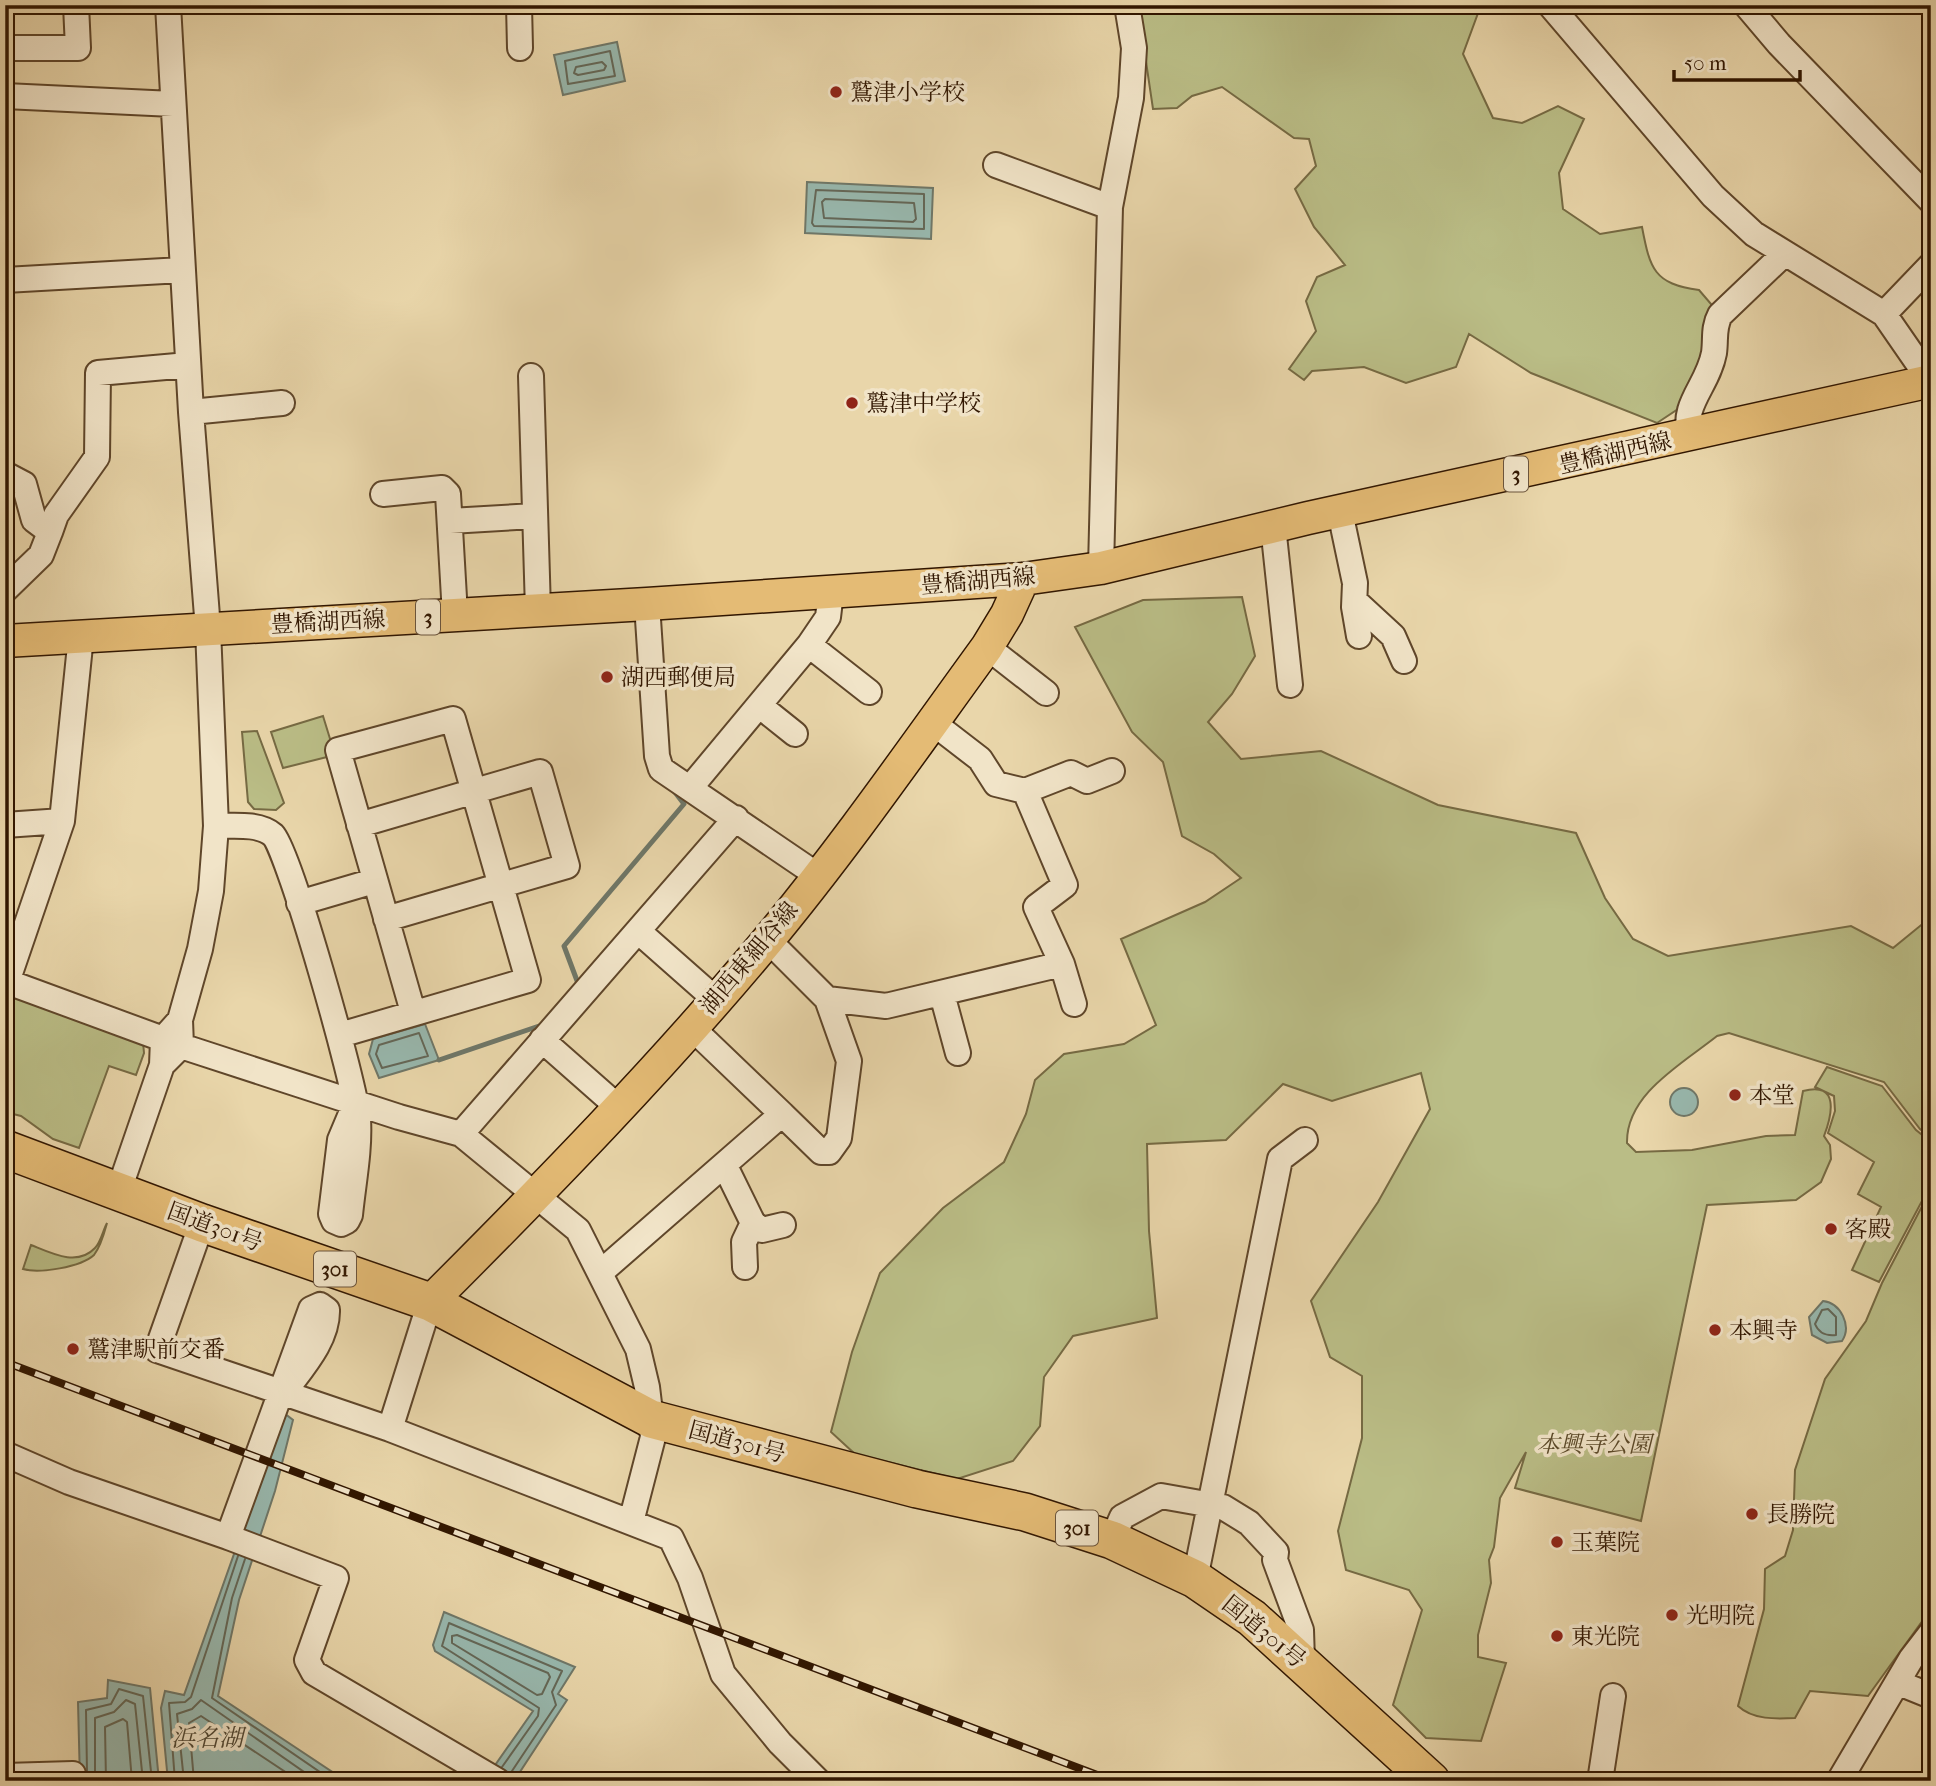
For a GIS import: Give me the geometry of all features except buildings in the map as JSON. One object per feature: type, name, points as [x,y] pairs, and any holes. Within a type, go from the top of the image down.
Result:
[{"type":"highway","name":"国道301号","points":[[5,1149],[202,1223],[430,1302],[651,1419],[917,1489],[1025,1512],[1112,1540],[1195,1579],[1252,1618],[1431,1781]]},
{"type":"main road","name":"豊橋湖西線","points":[[5,641],[648,604],[1023,579],[1101,568],[1273,526],[1931,382]]},
{"type":"main road","name":"湖西東細谷線","points":[[430,1302],[534,1197],[768,940],[847,839],[986,647],[1007,614],[1023,579]]},
{"type":"street","points":[[5,48],[78,48],[76,5]]},
{"type":"street","points":[[119,1190],[180,1020],[200,949],[211,891],[216,826],[208,629],[191,412],[168,5]]},
{"type":"street","points":[[519,5],[520,48]]},
{"type":"street","points":[[1101,568],[1110,207],[1131,98],[1134,48],[1126,5]]},
{"type":"street","points":[[1550,5],[1713,196],[1754,234],[1884,314],[1931,382]]},
{"type":"street","points":[[1746,5],[1779,44],[1931,201]]},
{"type":"street","points":[[5,96],[173,104]]},
{"type":"street","points":[[996,165],[1110,207]]},
{"type":"street","points":[[1690,436],[1687,411],[1705,382],[1714,352],[1716,323],[1785,253]]},
{"type":"street","points":[[1884,314],[1931,265]]},
{"type":"street","points":[[5,280],[182,270]]},
{"type":"street","points":[[5,590],[41,555],[55,515],[97,457],[98,373],[188,365]]},
{"type":"street","points":[[531,376],[538,610]]},
{"type":"street","points":[[191,412],[282,403]]},
{"type":"street","points":[[5,474],[24,484],[34,520],[50,532]]},
{"type":"street","points":[[383,494],[442,488],[449,494],[455,615]]},
{"type":"street","points":[[1340,512],[1355,583],[1359,636]]},
{"type":"street","points":[[450,521],[534,516]]},
{"type":"street","points":[[1273,526],[1290,685]]},
{"type":"street","points":[[690,788],[809,645],[828,617],[831,592]]},
{"type":"street","points":[[1355,601],[1393,636],[1404,661]]},
{"type":"street","points":[[648,604],[658,763],[661,769],[817,875]]},
{"type":"street","points":[[81,636],[62,821],[6,981],[172,1042],[461,1134],[534,1197],[578,1230],[638,1349],[651,1419],[653,1437],[631,1521]]},
{"type":"street","points":[[809,645],[869,692]]},
{"type":"street","points":[[986,647],[1046,693]]},
{"type":"street","points":[[760,706],[795,734]]},
{"type":"street","points":[[340,1035],[528,980],[453,719],[338,750],[413,1012]]},
{"type":"street","points":[[932,722],[980,759],[996,784],[1025,791],[1071,773],[1087,781],[1112,771]]},
{"type":"street","points":[[359,825],[540,772],[566,866],[386,919]]},
{"type":"street","points":[[1025,791],[1065,885],[1036,907],[1062,964],[1074,1004]]},
{"type":"street","points":[[461,1134],[736,818]]},
{"type":"street","points":[[5,825],[62,821]]},
{"type":"street","points":[[216,826],[252,827],[272,834],[279,844],[340,1035],[356,1102]]},
{"type":"street","points":[[299,903],[374,881]]},
{"type":"street","points":[[638,930],[715,999]]},
{"type":"street","points":[[690,1026],[821,1152],[829,1152],[839,1138],[849,1060],[827,999],[768,940]]},
{"type":"street","points":[[827,999],[886,1006],[1062,964]]},
{"type":"street","points":[[942,994],[958,1054]]},
{"type":"street","points":[[542,1040],[618,1107]]},
{"type":"street","points":[[601,1272],[782,1114]]},
{"type":"street","points":[[1195,1579],[1210,1505],[1241,1300],[1280,1159],[1305,1140]]},
{"type":"street","points":[[725,1166],[752,1223],[762,1230],[783,1225]]},
{"type":"street","points":[[202,1223],[157,1350],[390,1429],[671,1538],[690,1578],[723,1674],[780,1743],[818,1781]]},
{"type":"street","points":[[745,1267],[744,1242],[752,1223]]},
{"type":"street","points":[[390,1429],[430,1302]]},
{"type":"street","points":[[228,1536],[283,1394]]},
{"type":"street","points":[[5,1454],[69,1482],[228,1536],[336,1578],[307,1660],[314,1673],[492,1777]]},
{"type":"street","points":[[1112,1540],[1122,1517],[1161,1496],[1223,1507],[1249,1523],[1276,1552],[1275,1560],[1301,1630],[1302,1661]]},
{"type":"street","points":[[1839,1781],[1911,1659],[1931,1633]]},
{"type":"street","points":[[1899,1683],[1931,1696]]},
{"type":"street","points":[[1600,1781],[1613,1696]]},
{"type":"street","points":[[5,1776],[73,1774]]},
{"type":"green space","points":[[1130,5],[1481,5],[1463,54],[1493,118],[1522,123],[1558,106],[1584,119],[1559,173],[1563,209],[1600,234],[1642,227],[1652,264],[1663,279],[1672,284],[1699,290],[1717,311],[1684,405],[1657,423],[1531,373],[1469,334],[1456,367],[1406,383],[1364,367],[1312,371],[1304,380],[1289,369],[1316,331],[1306,301],[1317,277],[1345,265],[1314,227],[1295,189],[1316,166],[1309,139],[1294,138],[1222,87],[1192,96],[1177,108],[1153,109],[1140,21]]},
{"type":"green space","name":"本興寺公園","points":[[1242,597],[1255,656],[1232,694],[1208,722],[1241,759],[1321,751],[1438,805],[1576,833],[1605,898],[1633,939],[1668,956],[1851,926],[1893,948],[1931,917],[1931,1138],[1920,1129],[1884,1082],[1729,1033],[1717,1036],[1673,1069],[1646,1095],[1636,1110],[1629,1125],[1627,1143],[1636,1152],[1692,1150],[1766,1136],[1795,1135],[1803,1091],[1823,1091],[1828,1095],[1831,1110],[1824,1136],[1830,1145],[1831,1159],[1821,1182],[1796,1200],[1707,1205],[1641,1521],[1515,1488],[1526,1452],[1500,1498],[1494,1547],[1489,1560],[1491,1583],[1478,1635],[1478,1657],[1506,1663],[1481,1741],[1426,1738],[1393,1705],[1422,1610],[1409,1590],[1346,1570],[1338,1531],[1362,1438],[1362,1376],[1330,1357],[1311,1301],[1378,1202],[1430,1109],[1421,1073],[1332,1101],[1283,1084],[1226,1140],[1147,1144],[1149,1231],[1157,1318],[1073,1336],[1044,1377],[1040,1426],[1013,1461],[957,1479],[855,1454],[831,1432],[852,1352],[880,1273],[943,1208],[1004,1162],[1026,1114],[1035,1080],[1064,1054],[1124,1044],[1156,1025],[1121,939],[1205,902],[1241,878],[1214,854],[1182,836],[1163,762],[1132,732],[1075,627],[1143,600]]},
{"type":"green space","points":[[323,716],[335,755],[283,768],[271,732]]},
{"type":"green space","points":[[257,731],[284,803],[276,810],[254,809],[248,802],[242,732]]},
{"type":"green space","points":[[5,992],[143,1042],[144,1053],[136,1075],[109,1066],[79,1148],[53,1139],[21,1116],[5,1112]]},
{"type":"green space","points":[[1827,1067],[1882,1086],[1916,1130],[1931,1142],[1931,1184],[1879,1282],[1852,1270],[1881,1207],[1858,1194],[1874,1162],[1828,1133],[1835,1111],[1834,1096],[1815,1087]]},
{"type":"green space","points":[[1931,1189],[1931,1609],[1868,1696],[1810,1691],[1795,1718],[1751,1714],[1738,1706],[1764,1609],[1765,1569],[1785,1556],[1793,1530],[1795,1470],[1825,1379],[1866,1321],[1882,1283]]},
{"type":"green space","points":[[107,1223],[99,1248],[88,1259],[60,1268],[39,1271],[23,1269],[31,1245],[64,1257],[88,1254],[97,1245]]},
{"type":"water","points":[[617,42],[625,81],[563,95],[554,55]]},
{"type":"water","points":[[807,182],[933,188],[931,239],[805,233]]},
{"type":"water","points":[[425,1024],[439,1060],[379,1078],[369,1054],[373,1039]]},
{"type":"water","points":[[1684,1088],[1694,1092],[1698,1102],[1694,1112],[1684,1116],[1674,1112],[1670,1102],[1674,1092]]},
{"type":"water","points":[[1823,1301],[1835,1306],[1843,1316],[1846,1329],[1842,1341],[1827,1343],[1812,1335],[1809,1317]]},
{"type":"water","name":"浜名湖","points":[[284,1413],[293,1420],[275,1491],[239,1600],[218,1696],[346,1781],[168,1781],[161,1708],[165,1691],[184,1695]]},
{"type":"water","points":[[444,1612],[575,1667],[558,1694],[567,1700],[514,1781],[484,1781],[533,1711],[435,1651],[433,1645]]},
{"type":"water","name":"浜名湖","points":[[108,1680],[150,1688],[159,1781],[80,1781],[78,1702],[107,1698]]},
{"type":"waterway","points":[[579,986],[564,946],[684,804],[674,791]]},
{"type":"waterway","points":[[439,1060],[545,1024]]},
{"type":"railway","points":[[5,1362],[1113,1781]]},
{"type":"place","name":"鷲津小学校","points":[[836,92]]},
{"type":"place","name":"鷲津中学校","points":[[852,403]]},
{"type":"place","name":"湖西郵便局","points":[[607,677]]},
{"type":"place","name":"本堂","points":[[1735,1095]]},
{"type":"place","name":"客殿","points":[[1831,1229]]},
{"type":"place","name":"本興寺","points":[[1715,1330]]},
{"type":"place","name":"鷲津駅前交番","points":[[73,1349]]},
{"type":"place","name":"長勝院","points":[[1752,1514]]},
{"type":"place","name":"玉葉院","points":[[1557,1542]]},
{"type":"place","name":"光明院","points":[[1672,1615]]},
{"type":"place","name":"東光院","points":[[1557,1636]]}]
